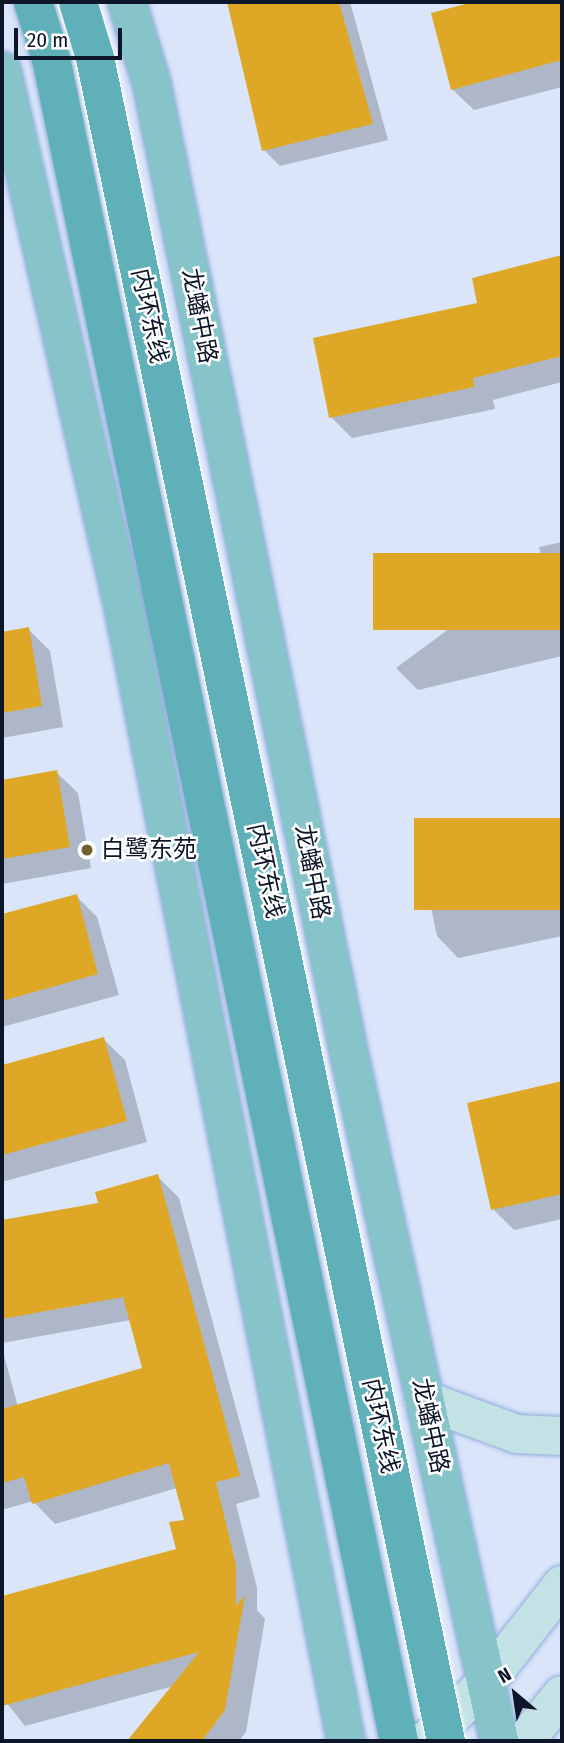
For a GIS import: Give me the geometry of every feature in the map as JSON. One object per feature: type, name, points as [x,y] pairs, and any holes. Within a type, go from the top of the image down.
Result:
[{"type":"highway","name":"内环东线","points":[[33,2],[51,58],[399,1741]]},
{"type":"highway","name":"内环东线","points":[[78,2],[95,58],[446,1741]]},
{"type":"main road","name":"龙蟠中路","points":[[127,2],[152,85],[350,1058],[484,1685],[499,1741]]},
{"type":"main road","points":[[2,71],[124,610],[346,1741]]},
{"type":"main road","points":[[424,1399],[517,1434],[562,1436]]},
{"type":"main road","points":[[426,1741],[484,1685],[562,1585]]},
{"type":"main road","points":[[525,1741],[562,1695]]},
{"type":"building","points":[[227,2],[339,2],[373,124],[262,151]]},
{"type":"building","points":[[473,2],[562,2],[562,60],[451,90],[431,13]]},
{"type":"building","points":[[562,255],[562,356],[473,378],[474,387],[329,418],[313,338],[477,303],[472,278]]},
{"type":"building","points":[[373,553],[562,553],[562,630],[373,630]]},
{"type":"building","points":[[29,627],[42,706],[2,713],[2,632]]},
{"type":"building","points":[[57,770],[70,847],[2,859],[2,780]]},
{"type":"building","points":[[414,818],[562,818],[562,910],[414,910]]},
{"type":"building","points":[[77,894],[98,974],[2,1001],[2,914]]},
{"type":"building","points":[[104,1037],[127,1121],[2,1155],[2,1065]]},
{"type":"building","points":[[562,1081],[562,1194],[491,1210],[467,1103]]},
{"type":"building","points":[[158,1174],[240,1476],[216,1482],[236,1565],[236,1606],[245,1595],[225,1710],[202,1741],[127,1741],[199,1652],[2,1706],[2,1596],[176,1549],[169,1522],[184,1520],[169,1463],[32,1504],[24,1477],[2,1483],[2,1409],[142,1368],[123,1297],[2,1319],[2,1220],[98,1203],[95,1192]]},
{"type":"place","name":"白鹭东苑","points":[[87,850]]}]
